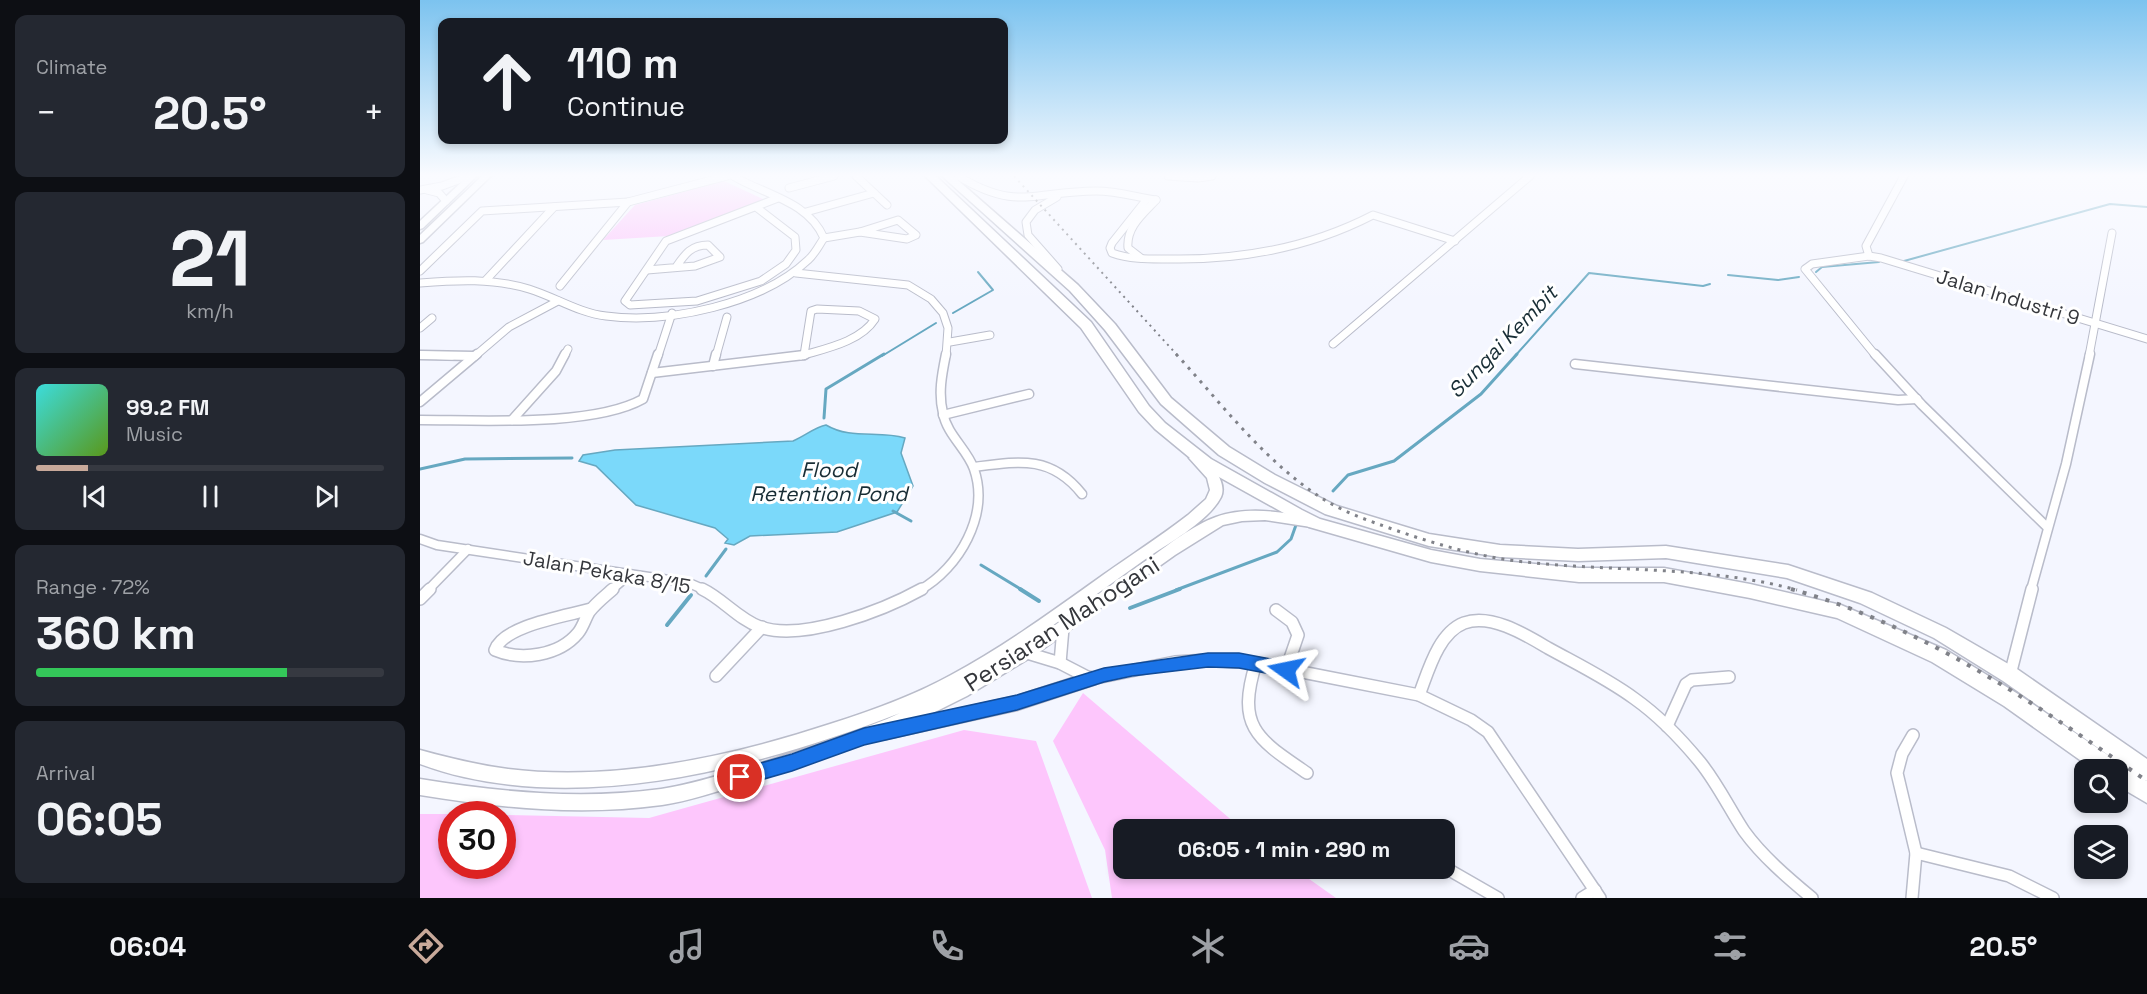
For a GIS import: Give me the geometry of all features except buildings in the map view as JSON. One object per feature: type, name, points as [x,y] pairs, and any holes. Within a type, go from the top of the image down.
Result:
[{"type":"highway","points":[[974,218],[1086,325],[1144,409],[1183,447],[1224,474],[1315,523],[1412,552],[1480,565],[1579,575],[1664,575],[1750,591],[1841,612],[1939,656],[2011,700],[2096,759]]},
{"type":"highway","points":[[995,218],[1074,288],[1110,327],[1166,401],[1196,428],[1224,451],[1331,510],[1429,540],[1500,551],[1578,555],[1666,552],[1788,572],[1866,598],[1940,633],[2010,675],[2147,771]]},
{"type":"highway","points":[[2128,781],[2147,793]]},
{"type":"main road","points":[[420,240],[443,218]]},
{"type":"main road","name":"Persiaran Mahogani","points":[[420,757],[479,773],[532,778],[589,778],[657,774],[796,742],[896,708],[954,681],[998,655],[1171,535],[1207,506],[1214,497],[1217,487],[1212,476],[1183,447]]},
{"type":"main road","name":"Persiaran Mahogani","points":[[420,787],[462,794],[570,802],[651,798],[723,783],[783,765],[864,736],[955,694],[1027,653],[1219,521],[1234,516],[1256,514],[1315,523]]},
{"type":"main road","points":[[864,736],[1017,703],[1091,679]]},
{"type":"street","points":[[420,271],[475,218]]},
{"type":"street","points":[[486,280],[544,218]]},
{"type":"street","points":[[560,286],[615,218]]},
{"type":"street","points":[[727,218],[666,241],[625,301],[630,305],[712,298],[761,281],[786,264],[795,250],[795,237],[770,218]]},
{"type":"street","points":[[420,283],[486,280],[529,288],[592,314],[609,316],[672,313],[713,307],[746,297],[796,273],[819,249],[824,238],[820,225],[812,218]]},
{"type":"street","points":[[1029,218],[1026,222],[1028,235],[1074,288]]},
{"type":"street","points":[[1133,218],[1110,248],[1115,255],[1141,258],[1216,259],[1270,253],[1322,240],[1368,218]]},
{"type":"street","points":[[1141,218],[1132,228],[1127,240],[1128,248],[1141,258]]},
{"type":"street","points":[[1382,218],[1455,241]]},
{"type":"street","points":[[1333,344],[1482,218]]},
{"type":"street","points":[[1881,218],[1866,246],[1869,256],[1812,264],[1805,269],[1868,347],[2018,501],[2047,527]]},
{"type":"street","points":[[824,238],[860,232],[898,220],[916,235],[907,240],[860,232]]},
{"type":"street","points":[[2010,675],[2047,527],[2066,464],[2096,324],[2112,233]]},
{"type":"street","points":[[647,270],[676,267],[706,263],[720,256],[708,245],[692,247],[688,249],[676,267]]},
{"type":"street","name":"Jalan Industri 9","points":[[1869,256],[2147,339]]},
{"type":"street","name":"Jalan Pekaka 8/15","points":[[420,539],[436,545],[689,583],[709,592],[753,625],[786,630],[808,629],[837,623],[898,601],[925,588],[943,575],[960,555],[969,533],[977,500],[974,467],[958,445],[943,415],[941,386],[950,342],[947,324],[939,306],[908,285],[796,273]]},
{"type":"street","points":[[420,402],[509,327],[558,301]]},
{"type":"street","points":[[652,373],[804,355],[830,347],[858,334],[874,324],[875,319],[859,311],[848,309],[811,311],[804,355]]},
{"type":"street","points":[[420,420],[557,418],[631,408],[643,399],[672,313]]},
{"type":"street","points":[[713,366],[727,317]]},
{"type":"street","points":[[420,328],[432,318]]},
{"type":"street","points":[[950,342],[990,335]]},
{"type":"street","points":[[512,420],[556,371],[568,349]]},
{"type":"street","points":[[420,355],[474,357]]},
{"type":"street","points":[[1575,364],[1898,400],[1917,399]]},
{"type":"street","points":[[943,415],[1029,394]]},
{"type":"street","points":[[974,467],[1009,462],[1047,465],[1060,471],[1074,483],[1082,494]]},
{"type":"street","points":[[420,599],[468,549]]},
{"type":"street","points":[[591,609],[519,629],[498,642],[495,650],[501,653],[534,657],[567,642],[577,634],[591,609],[630,574]]},
{"type":"street","points":[[1276,610],[1292,622],[1298,634],[1286,670]]},
{"type":"street","points":[[1419,695],[1443,637],[1457,625],[1467,621],[1489,622],[1504,625],[1522,633],[1634,698],[1667,726],[1701,763],[1746,833],[1789,879],[1812,898]]},
{"type":"street","points":[[716,676],[762,627]]},
{"type":"street","points":[[1060,663],[1063,628]]},
{"type":"street","points":[[998,655],[1016,651],[1027,653],[1060,663],[1091,679],[1174,662],[1208,660],[1256,663],[1419,695],[1471,720],[1488,732],[1598,894],[1582,898]]},
{"type":"street","points":[[1256,663],[1248,684],[1247,713],[1265,745],[1307,773]]},
{"type":"street","points":[[1667,726],[1686,684],[1692,680],[1729,677]]},
{"type":"street","points":[[1912,898],[1916,853],[1896,773],[1902,754],[1913,735]]},
{"type":"street","points":[[1916,853],[2009,876],[2054,898]]},
{"type":"street","points":[[1455,873],[1498,898]]},
{"type":"shaded area","points":[[623,218],[717,218],[669,236],[603,240]]},
{"type":"shaded area","points":[[1083,693],[1230,819],[1113,819],[1113,879],[1309,879],[1336,898],[1112,898],[1105,850],[1053,741]]},
{"type":"shaded area","points":[[964,730],[1036,741],[1092,898],[420,898],[420,814],[438,814],[438,879],[516,879],[516,815],[649,818]]},
{"type":"water","name":"Flood Retention Pond","points":[[826,425],[836,430],[855,434],[905,438],[901,453],[913,486],[897,512],[837,532],[750,536],[734,545],[725,543],[728,539],[715,528],[636,505],[596,466],[579,461],[583,455],[615,450],[793,441]]},
{"type":"waterway","name":"Sungai Kembit","points":[[1904,261],[2060,218]]},
{"type":"waterway","name":"Sungai Kembit","points":[[1816,272],[1822,267],[1879,262]]},
{"type":"waterway","points":[[953,313],[993,290],[978,272]]},
{"type":"waterway","name":"Sungai Kembit","points":[[1515,356],[1589,273],[1703,286],[1710,284]]},
{"type":"waterway","name":"Sungai Kembit","points":[[1728,275],[1778,280],[1799,277]]},
{"type":"waterway","points":[[882,356],[936,323]]},
{"type":"waterway","points":[[824,418],[826,389],[884,354]]},
{"type":"waterway","name":"Sungai Kembit","points":[[1333,491],[1348,475],[1394,461],[1481,394],[1517,354]]},
{"type":"waterway","name":"Sungai Kembit","points":[[420,469],[465,459],[572,458]]},
{"type":"waterway","name":"Sungai Kembit","points":[[893,511],[911,521]]},
{"type":"waterway","name":"Sungai Kembit","points":[[1176,590],[1277,552],[1291,539],[1296,525]]},
{"type":"waterway","points":[[706,576],[726,549]]},
{"type":"waterway","name":"Sungai Kembit","points":[[981,565],[1022,590]]},
{"type":"waterway","name":"Sungai Kembit","points":[[1020,589],[1039,601]]},
{"type":"waterway","name":"Sungai Kembit","points":[[1130,608],[1180,589]]},
{"type":"waterway","points":[[667,625],[691,595]]},
{"type":"railway","points":[[1052,218],[1178,356]]},
{"type":"railway","points":[[1176,354],[1243,429],[1278,464],[1326,501],[1365,519],[1437,544],[1509,560],[1725,576],[1797,590]]},
{"type":"railway","points":[[1791,589],[1840,605],[1933,646],[2020,696],[2147,781]]},
{"type":"route","points":[[740,777],[792,762],[864,736],[1017,703],[1104,675],[1132,669],[1174,662],[1239,660],[1286,670]]}]
